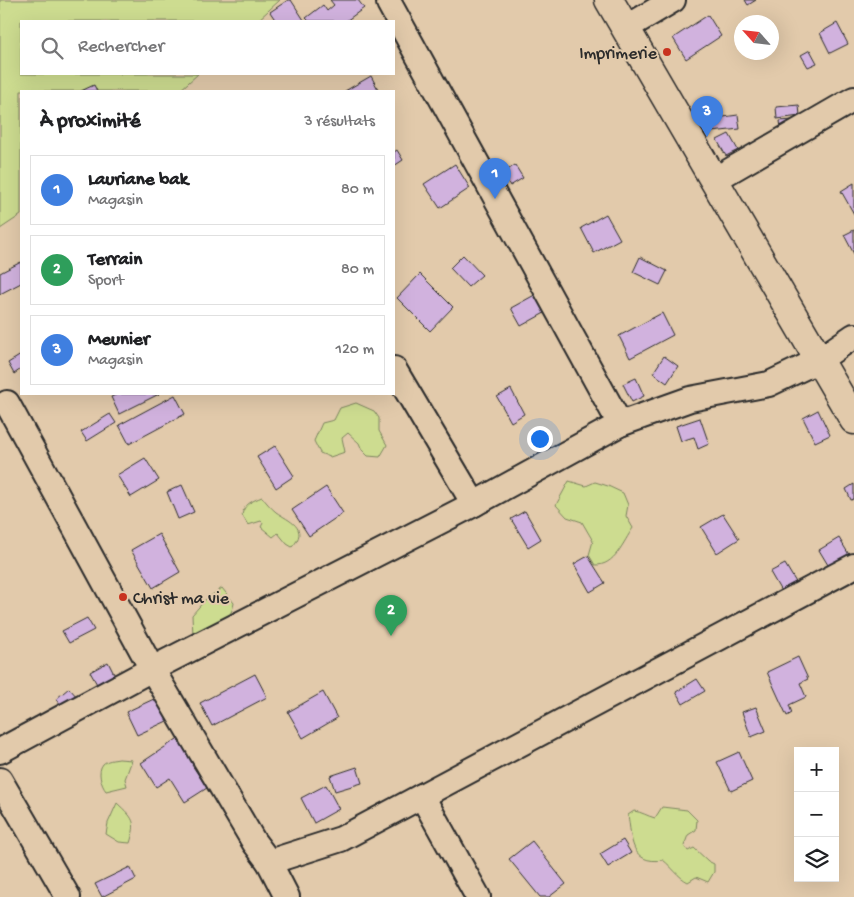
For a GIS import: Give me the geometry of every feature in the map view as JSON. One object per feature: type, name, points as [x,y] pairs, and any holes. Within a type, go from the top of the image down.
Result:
[{"type":"street","points":[[609,0],[854,420]]},
{"type":"street","points":[[626,28],[673,0]]},
{"type":"street","points":[[388,2],[620,424]]},
{"type":"street","points":[[714,180],[854,99]]},
{"type":"street","points":[[0,751],[152,669],[474,504],[620,424],[690,399],[769,384],[819,360],[854,336]]},
{"type":"street","points":[[395,371],[474,504]]},
{"type":"street","points":[[7,403],[152,669],[254,842],[269,862],[287,897]]},
{"type":"street","points":[[269,862],[340,839],[549,726],[854,566]]},
{"type":"street","points":[[0,780],[68,897]]},
{"type":"street","points":[[422,796],[478,897]]},
{"type":"green space","points":[[0,0],[280,0],[258,20],[20,20],[20,75],[197,75],[180,90],[20,90],[20,216],[0,229]]},
{"type":"green space","points":[[356,403],[374,411],[379,418],[379,431],[387,445],[380,457],[368,456],[362,450],[359,443],[348,433],[342,438],[345,452],[330,457],[320,453],[314,441],[322,423],[334,420],[340,408]]},
{"type":"green space","points":[[569,481],[586,486],[595,482],[623,493],[628,505],[626,516],[633,528],[618,552],[608,562],[595,565],[589,555],[593,541],[582,522],[567,517],[556,505]]},
{"type":"green space","points":[[262,497],[274,510],[296,526],[299,535],[292,547],[278,533],[273,537],[261,527],[263,523],[261,521],[248,525],[242,515],[247,506]]},
{"type":"green space","points":[[222,588],[234,603],[229,616],[225,621],[195,640],[192,615],[205,600]]},
{"type":"green space","points":[[119,759],[132,760],[125,779],[127,786],[106,791],[100,778],[101,767],[106,762]]},
{"type":"green space","points":[[117,803],[132,821],[133,830],[130,843],[119,842],[106,834],[108,823]]},
{"type":"green space","points":[[662,807],[687,810],[697,820],[696,830],[688,835],[684,846],[688,851],[694,848],[714,864],[714,872],[708,882],[696,877],[688,882],[663,860],[652,860],[638,854],[632,841],[628,815],[634,811],[655,818]]},
{"type":"building","points":[[291,0],[304,20],[275,20],[270,12]]},
{"type":"building","points":[[330,0],[358,0],[364,8],[347,20],[308,20],[306,18],[323,5],[327,11],[334,5]]},
{"type":"building","points":[[745,0],[756,0],[748,5]]},
{"type":"building","points":[[708,15],[721,36],[686,59],[673,38]]},
{"type":"building","points":[[837,23],[848,44],[830,53],[820,33]]},
{"type":"building","points":[[810,50],[817,63],[808,67],[801,55]]},
{"type":"building","points":[[371,76],[378,90],[347,90]]},
{"type":"building","points":[[94,85],[96,90],[83,90]]},
{"type":"building","points":[[799,105],[800,116],[777,119],[776,107]]},
{"type":"building","points":[[738,115],[740,129],[711,132],[709,119]]},
{"type":"building","points":[[792,120],[793,127],[781,128],[780,121]]},
{"type":"building","points":[[729,134],[738,150],[726,156],[717,140]]},
{"type":"building","points":[[397,150],[403,160],[395,165],[395,151]]},
{"type":"building","points":[[455,164],[470,188],[440,208],[424,184]]},
{"type":"building","points":[[515,165],[523,178],[510,186],[503,173]]},
{"type":"building","points":[[854,183],[854,214],[841,191]]},
{"type":"building","points":[[606,214],[620,239],[594,253],[581,228]]},
{"type":"building","points":[[854,230],[854,254],[844,235]]},
{"type":"building","points":[[463,255],[482,275],[468,287],[450,268]]},
{"type":"building","points":[[640,257],[667,271],[660,285],[633,272]]},
{"type":"building","points":[[20,263],[20,284],[0,294],[0,273]]},
{"type":"building","points":[[420,274],[453,307],[430,331],[397,298]]},
{"type":"building","points":[[540,292],[550,310],[521,326],[511,308]]},
{"type":"building","points":[[662,313],[673,335],[630,358],[619,336]]},
{"type":"building","points":[[20,356],[20,370],[14,374],[8,363]]},
{"type":"building","points":[[664,356],[678,366],[667,383],[653,373]]},
{"type":"building","points":[[636,378],[644,396],[632,402],[623,384]]},
{"type":"building","points":[[511,389],[524,414],[511,422],[497,397]]},
{"type":"building","points":[[116,395],[157,395],[119,414],[111,397]]},
{"type":"building","points":[[175,395],[185,414],[129,444],[119,425]]},
{"type":"building","points":[[818,410],[830,435],[815,442],[803,418]]},
{"type":"building","points":[[110,414],[116,423],[87,441],[81,432]]},
{"type":"building","points":[[700,418],[709,444],[698,449],[694,437],[681,441],[676,426]]},
{"type":"building","points":[[275,446],[294,476],[276,488],[257,457]]},
{"type":"building","points":[[145,458],[159,480],[131,497],[117,475]]},
{"type":"building","points":[[854,484],[854,499],[851,500],[846,489]]},
{"type":"building","points":[[182,485],[194,512],[178,519],[167,492]]},
{"type":"building","points":[[326,487],[343,513],[309,536],[292,510]]},
{"type":"building","points":[[525,511],[541,539],[528,547],[511,519]]},
{"type":"building","points":[[723,514],[739,539],[717,553],[701,527]]},
{"type":"building","points":[[159,534],[180,572],[153,588],[131,550]]},
{"type":"building","points":[[839,538],[851,558],[831,570],[819,550]]},
{"type":"building","points":[[588,556],[605,583],[590,592],[574,564]]},
{"type":"building","points":[[785,564],[797,584],[782,593],[770,572]]},
{"type":"building","points":[[87,618],[94,630],[69,643],[62,631]]},
{"type":"building","points":[[798,657],[808,679],[800,683],[806,697],[789,705],[792,713],[787,716],[767,672]]},
{"type":"building","points":[[108,662],[115,676],[98,686],[90,672]]},
{"type":"building","points":[[255,674],[267,697],[212,726],[200,703]]},
{"type":"building","points":[[697,679],[705,691],[683,704],[676,692]]},
{"type":"building","points":[[69,688],[78,698],[65,709],[56,699]]},
{"type":"building","points":[[323,692],[337,718],[303,738],[288,712]]},
{"type":"building","points":[[156,698],[167,721],[137,735],[126,712]]},
{"type":"building","points":[[756,707],[766,731],[751,737],[742,712]]},
{"type":"building","points":[[186,733],[202,758],[192,765],[207,788],[185,802],[170,778],[156,787],[141,763]]},
{"type":"building","points":[[739,752],[752,781],[731,791],[717,762]]},
{"type":"building","points":[[357,767],[362,783],[335,791],[330,776]]},
{"type":"building","points":[[326,785],[339,809],[314,823],[301,798]]},
{"type":"building","points":[[623,840],[631,853],[608,867],[600,854]]},
{"type":"building","points":[[532,841],[566,884],[549,897],[540,897],[509,859]]},
{"type":"building","points":[[130,867],[136,879],[102,897],[95,884]]},
{"type":"place","name":"Imprimerie","points":[[667,52]]},
{"type":"place","name":"Meunier","points":[[707,137]]},
{"type":"place","name":"Lauriane bak","points":[[495,199]]},
{"type":"place","name":"Christ ma vie","points":[[123,597]]},
{"type":"place","name":"Terrain","points":[[391,636]]}]
